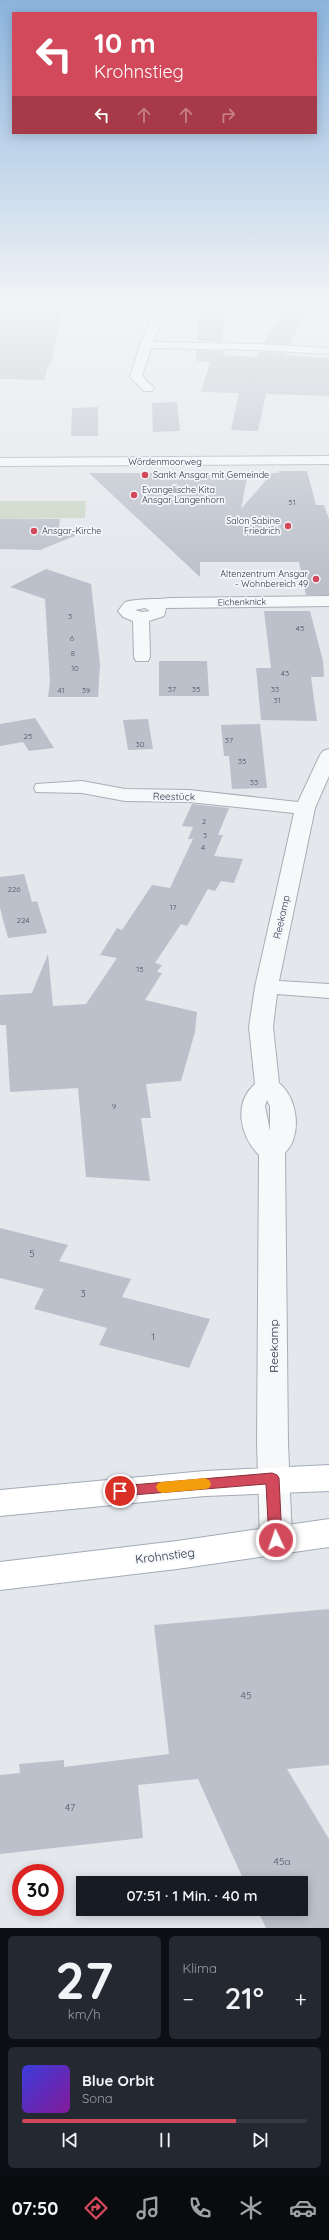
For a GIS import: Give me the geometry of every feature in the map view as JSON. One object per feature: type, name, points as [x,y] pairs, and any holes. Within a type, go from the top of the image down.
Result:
[{"type":"main road","points":[[0,1503],[135,1489],[272,1478],[329,1478]]},
{"type":"main road","name":"Krohnstieg","points":[[0,1576],[329,1533]]},
{"type":"street","name":"Wördenmoorweg","points":[[0,462],[329,460]]},
{"type":"street","name":"Eichenknick","points":[[142,657],[142,617],[158,613],[159,609],[156,605],[171,603],[329,600]]},
{"type":"street","name":"Reekamp","points":[[276,1540],[272,1478],[275,1262],[272,1152],[260,1141],[255,1124],[253,1106],[257,1095],[267,1086],[261,1028],[266,987],[315,796],[329,755]]},
{"type":"street","name":"Reestück","points":[[43,788],[82,787],[125,795],[203,797],[315,796]]},
{"type":"street","points":[[266,987],[329,991]]},
{"type":"green space","points":[[0,501],[86,501],[85,518],[0,519]]},
{"type":"building","points":[[239,395],[266,395],[258,431],[231,430]]},
{"type":"building","points":[[297,395],[329,395],[329,396]]},
{"type":"building","points":[[177,402],[180,431],[153,432],[152,403]]},
{"type":"building","points":[[98,407],[98,436],[71,436],[72,408]]},
{"type":"building","points":[[279,471],[307,471],[316,505],[324,505],[329,519],[329,595],[306,595],[299,562],[200,562],[200,577],[89,473],[248,473],[241,509],[272,473],[279,473]]},
{"type":"building","name":"Ansgar-Kirche","points":[[0,519],[60,519],[59,527],[77,535],[40,550],[0,549]]},
{"type":"building","points":[[46,569],[91,584],[100,664],[98,697],[48,697],[50,682],[45,599],[10,587]]},
{"type":"building","points":[[264,611],[310,611],[323,661],[324,677],[311,677],[317,721],[261,720],[256,668],[271,668]]},
{"type":"building","points":[[159,661],[207,661],[209,696],[159,696]]},
{"type":"building","points":[[35,718],[54,748],[29,751],[23,742],[0,746],[0,724]]},
{"type":"building","points":[[148,719],[153,749],[128,750],[123,720]]},
{"type":"building","points":[[260,724],[267,788],[232,789],[229,756],[224,756],[221,725]]},
{"type":"building","points":[[192,804],[229,808],[218,835],[223,835],[214,856],[243,859],[234,883],[221,881],[215,891],[208,889],[187,926],[181,924],[155,963],[162,965],[157,972],[162,973],[145,1000],[197,1012],[195,1032],[181,1081],[146,1084],[151,1118],[141,1118],[150,1181],[86,1177],[78,1088],[10,1092],[6,1025],[0,1025],[0,995],[32,993],[48,954],[53,1006],[86,1004],[117,958],[100,955],[117,928],[122,930],[152,885],[170,888],[193,839],[188,839],[193,827],[182,826]]},
{"type":"building","points":[[24,874],[32,902],[37,901],[47,933],[8,938],[0,908],[0,877]]},
{"type":"building","points":[[0,1228],[68,1245],[59,1261],[131,1279],[122,1297],[210,1319],[189,1368],[99,1345],[107,1328],[34,1309],[44,1289],[0,1278]]},
{"type":"building","points":[[329,1609],[329,1765],[287,1769],[329,1839],[329,1928],[266,1928],[260,1916],[308,1916],[308,1876],[242,1876],[198,1779],[138,1785],[143,1838],[0,1854],[0,1775],[20,1773],[19,1764],[64,1760],[64,1767],[169,1754],[154,1625]]},
{"type":"slow traffic","points":[[162,1487],[205,1484]]},
{"type":"place","name":"Sankt Ansgar mit Gemeinde","points":[[145,475]]},
{"type":"place","name":"Evangelische Kita Ansgar Langenhorn","points":[[134,495]]},
{"type":"place","name":"Salon Sabine Friedrich","points":[[288,526]]},
{"type":"place","name":"Ansgar-Kirche","points":[[34,531]]},
{"type":"place","name":"Altenzentrum Ansgar - Wohnbereich 49","points":[[316,579]]},
{"type":"route","points":[[120,1491],[272,1478],[276,1540]]}]
